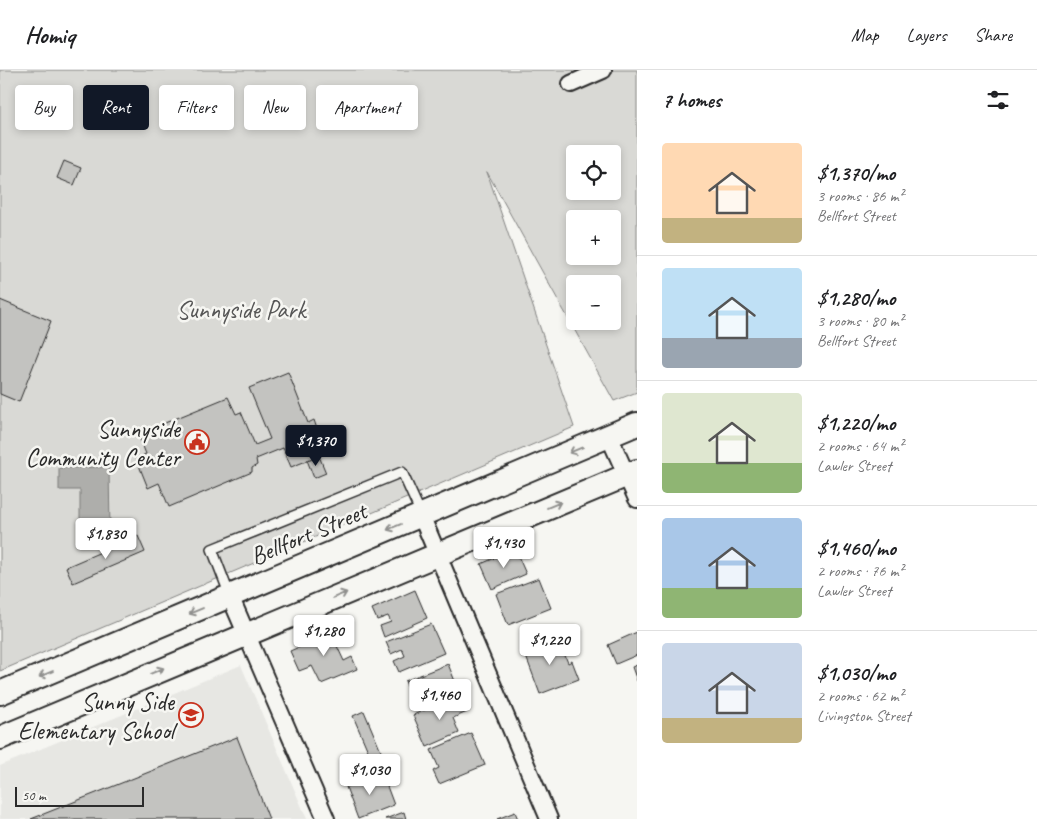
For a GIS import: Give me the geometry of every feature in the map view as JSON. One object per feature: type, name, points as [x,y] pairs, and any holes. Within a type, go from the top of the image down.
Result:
[{"type":"main road","name":"Bellfort Street","points":[[0,693],[637,424]]},
{"type":"main road","points":[[0,738],[632,473]]},
{"type":"street","points":[[571,84],[603,70]]},
{"type":"street","points":[[609,436],[632,473],[637,499]]},
{"type":"street","points":[[422,515],[549,819]]},
{"type":"street","points":[[230,596],[326,819]]},
{"type":"lane","points":[[230,596],[212,549],[402,472],[422,515]]},
{"type":"shaded area","points":[[109,467],[110,530],[80,530],[80,490],[59,490],[59,468]]},
{"type":"shaded area","name":"Sunny Side Elementary School","points":[[241,665],[307,819],[0,819],[0,766]]},
{"type":"green space","name":"Sunnyside Park","points":[[0,70],[637,70],[637,392],[614,401],[575,330],[621,330],[621,275],[566,275],[566,314],[487,172],[574,427],[0,671]]},
{"type":"building","points":[[64,161],[81,168],[74,185],[57,178]]},
{"type":"building","points":[[0,300],[51,321],[19,402],[0,394]]},
{"type":"building","name":"Sunnyside Community Center","points":[[288,372],[308,423],[314,420],[318,432],[309,436],[319,456],[291,467],[283,448],[256,459],[257,465],[252,468],[252,472],[169,507],[159,483],[148,488],[136,458],[146,454],[138,434],[228,397],[236,414],[241,412],[255,445],[270,439],[249,388]]},
{"type":"building","points":[[319,456],[326,473],[314,478],[307,460]]},
{"type":"building","points":[[138,536],[145,552],[73,583],[66,567]]},
{"type":"building","points":[[515,549],[526,574],[492,589],[481,564]]},
{"type":"building","points":[[539,578],[551,608],[508,625],[496,594]]},
{"type":"building","points":[[415,590],[427,618],[384,637],[380,626],[391,622],[388,616],[377,620],[372,609]]},
{"type":"building","points":[[431,624],[444,653],[399,672],[394,661],[405,656],[402,649],[391,654],[386,642]]},
{"type":"building","points":[[340,629],[345,642],[337,646],[344,661],[352,657],[357,669],[321,684],[312,666],[299,671],[290,651]]},
{"type":"building","points":[[637,632],[637,655],[616,664],[608,645]]},
{"type":"building","points":[[558,638],[568,663],[572,661],[579,679],[540,694],[524,651]]},
{"type":"building","points":[[448,664],[459,691],[416,708],[405,681]]},
{"type":"building","points":[[637,665],[637,681],[632,667]]},
{"type":"building","points":[[460,695],[467,712],[453,718],[459,733],[427,747],[413,715]]},
{"type":"building","points":[[364,711],[385,761],[374,765],[353,716]]},
{"type":"building","points":[[471,733],[485,765],[439,784],[433,771],[439,768],[431,750]]},
{"type":"building","points":[[237,737],[269,819],[31,819]]},
{"type":"building","points":[[382,773],[394,805],[358,819],[346,787]]},
{"type":"building","points":[[404,812],[406,819],[385,819]]},
{"type":"building","points":[[515,812],[518,819],[497,819]]},
{"type":"place","name":"Sunnyside Community Center","points":[[197,442]]},
{"type":"place","name":"Sunny Side Elementary School","points":[[191,715]]}]
